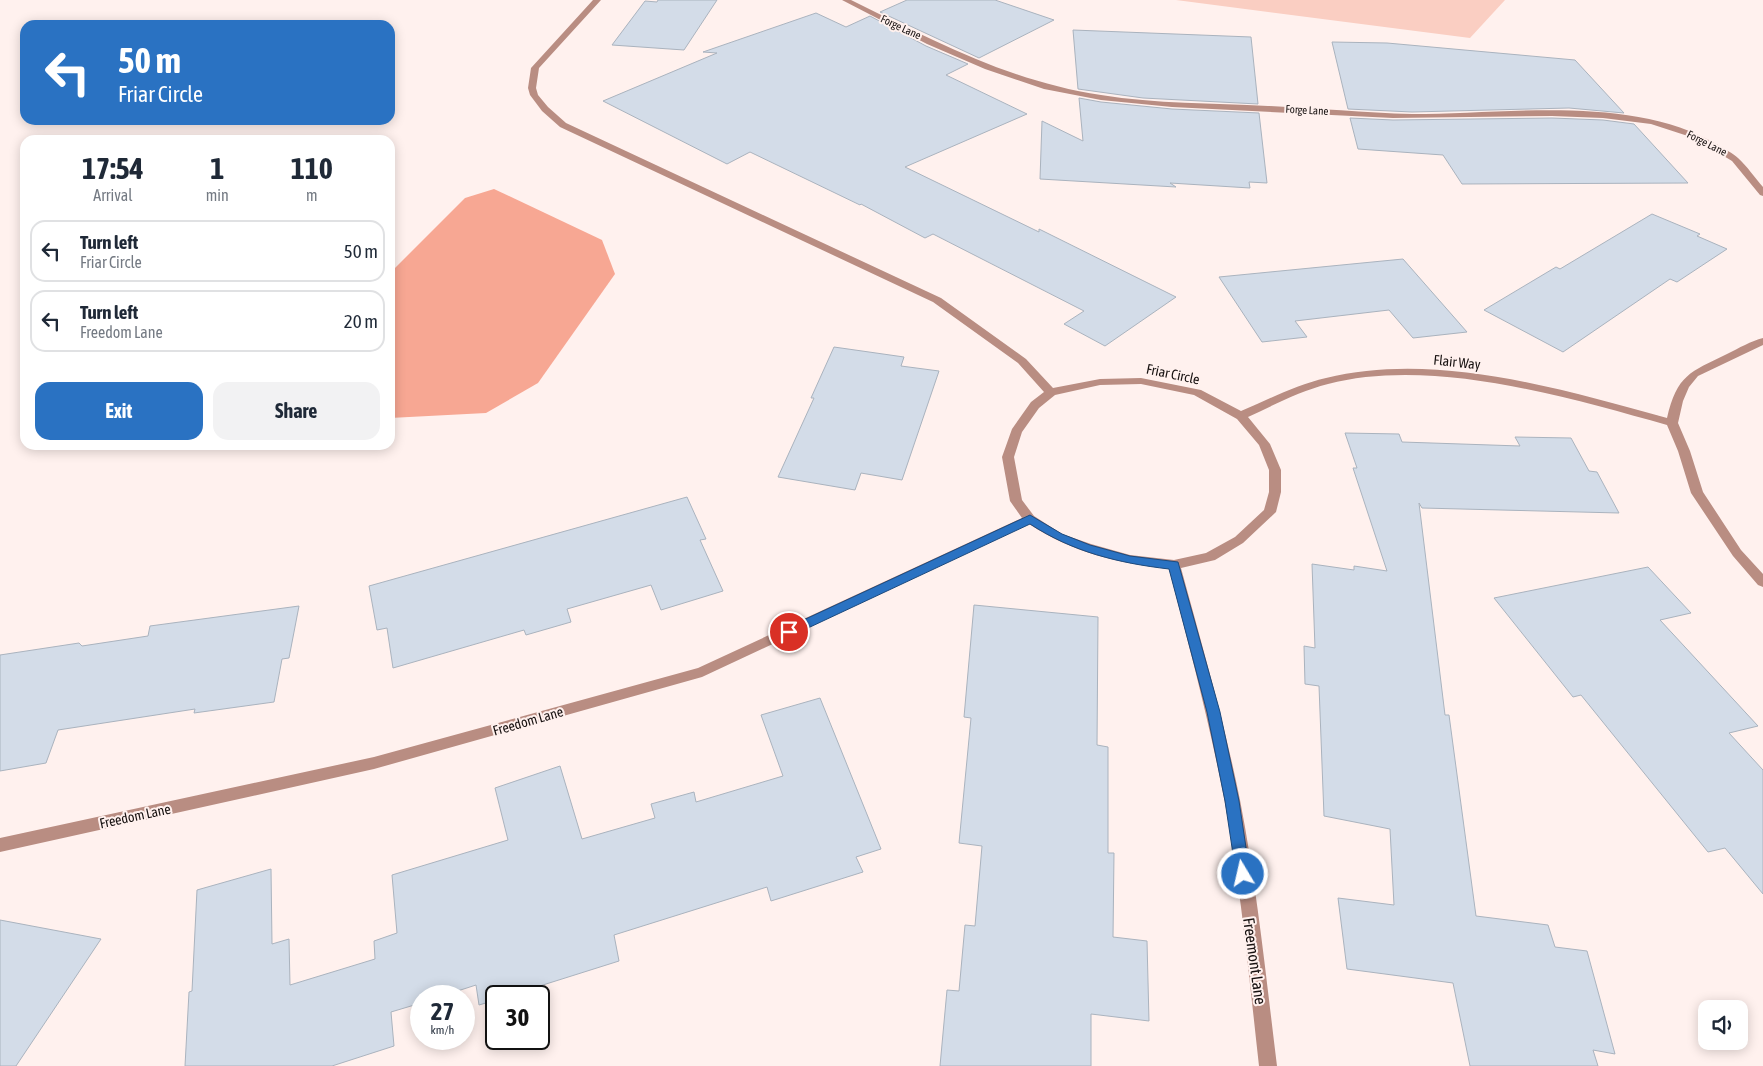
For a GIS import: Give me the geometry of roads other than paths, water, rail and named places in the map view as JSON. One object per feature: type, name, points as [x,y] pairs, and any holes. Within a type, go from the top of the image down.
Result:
[{"type":"street","points":[[597,0],[535,68],[532,88],[534,95],[545,109],[563,125],[937,300],[1022,361],[1051,392]]},
{"type":"street","name":"Forge Lane","points":[[846,0],[995,71],[1039,86],[1079,94],[1156,104],[1412,116],[1530,112],[1586,114],[1633,119],[1663,125],[1694,134],[1728,153],[1755,178],[1763,193]]},
{"type":"street","points":[[1763,341],[1694,374],[1684,386],[1677,401],[1672,422],[1684,451],[1697,493],[1737,553],[1763,582]]},
{"type":"street","name":"Flair Way","points":[[1241,416],[1296,392],[1338,378],[1381,373],[1442,374],[1494,381],[1579,397],[1672,422]]},
{"type":"street","name":"Friar Circle","points":[[1140,381],[1196,392],[1241,416],[1264,444],[1275,470],[1275,492],[1270,512],[1239,540],[1210,557],[1174,565],[1130,560],[1087,548],[1058,537],[1030,519],[1016,501],[1008,457],[1016,432],[1035,405],[1051,392],[1100,382],[1140,381]]},
{"type":"street","name":"Freedom Lane","points":[[0,845],[374,764],[702,672],[1030,519]]},
{"type":"street","name":"Freemont Lane","points":[[1174,565],[1213,712],[1232,801],[1259,984],[1268,1066]]}]
